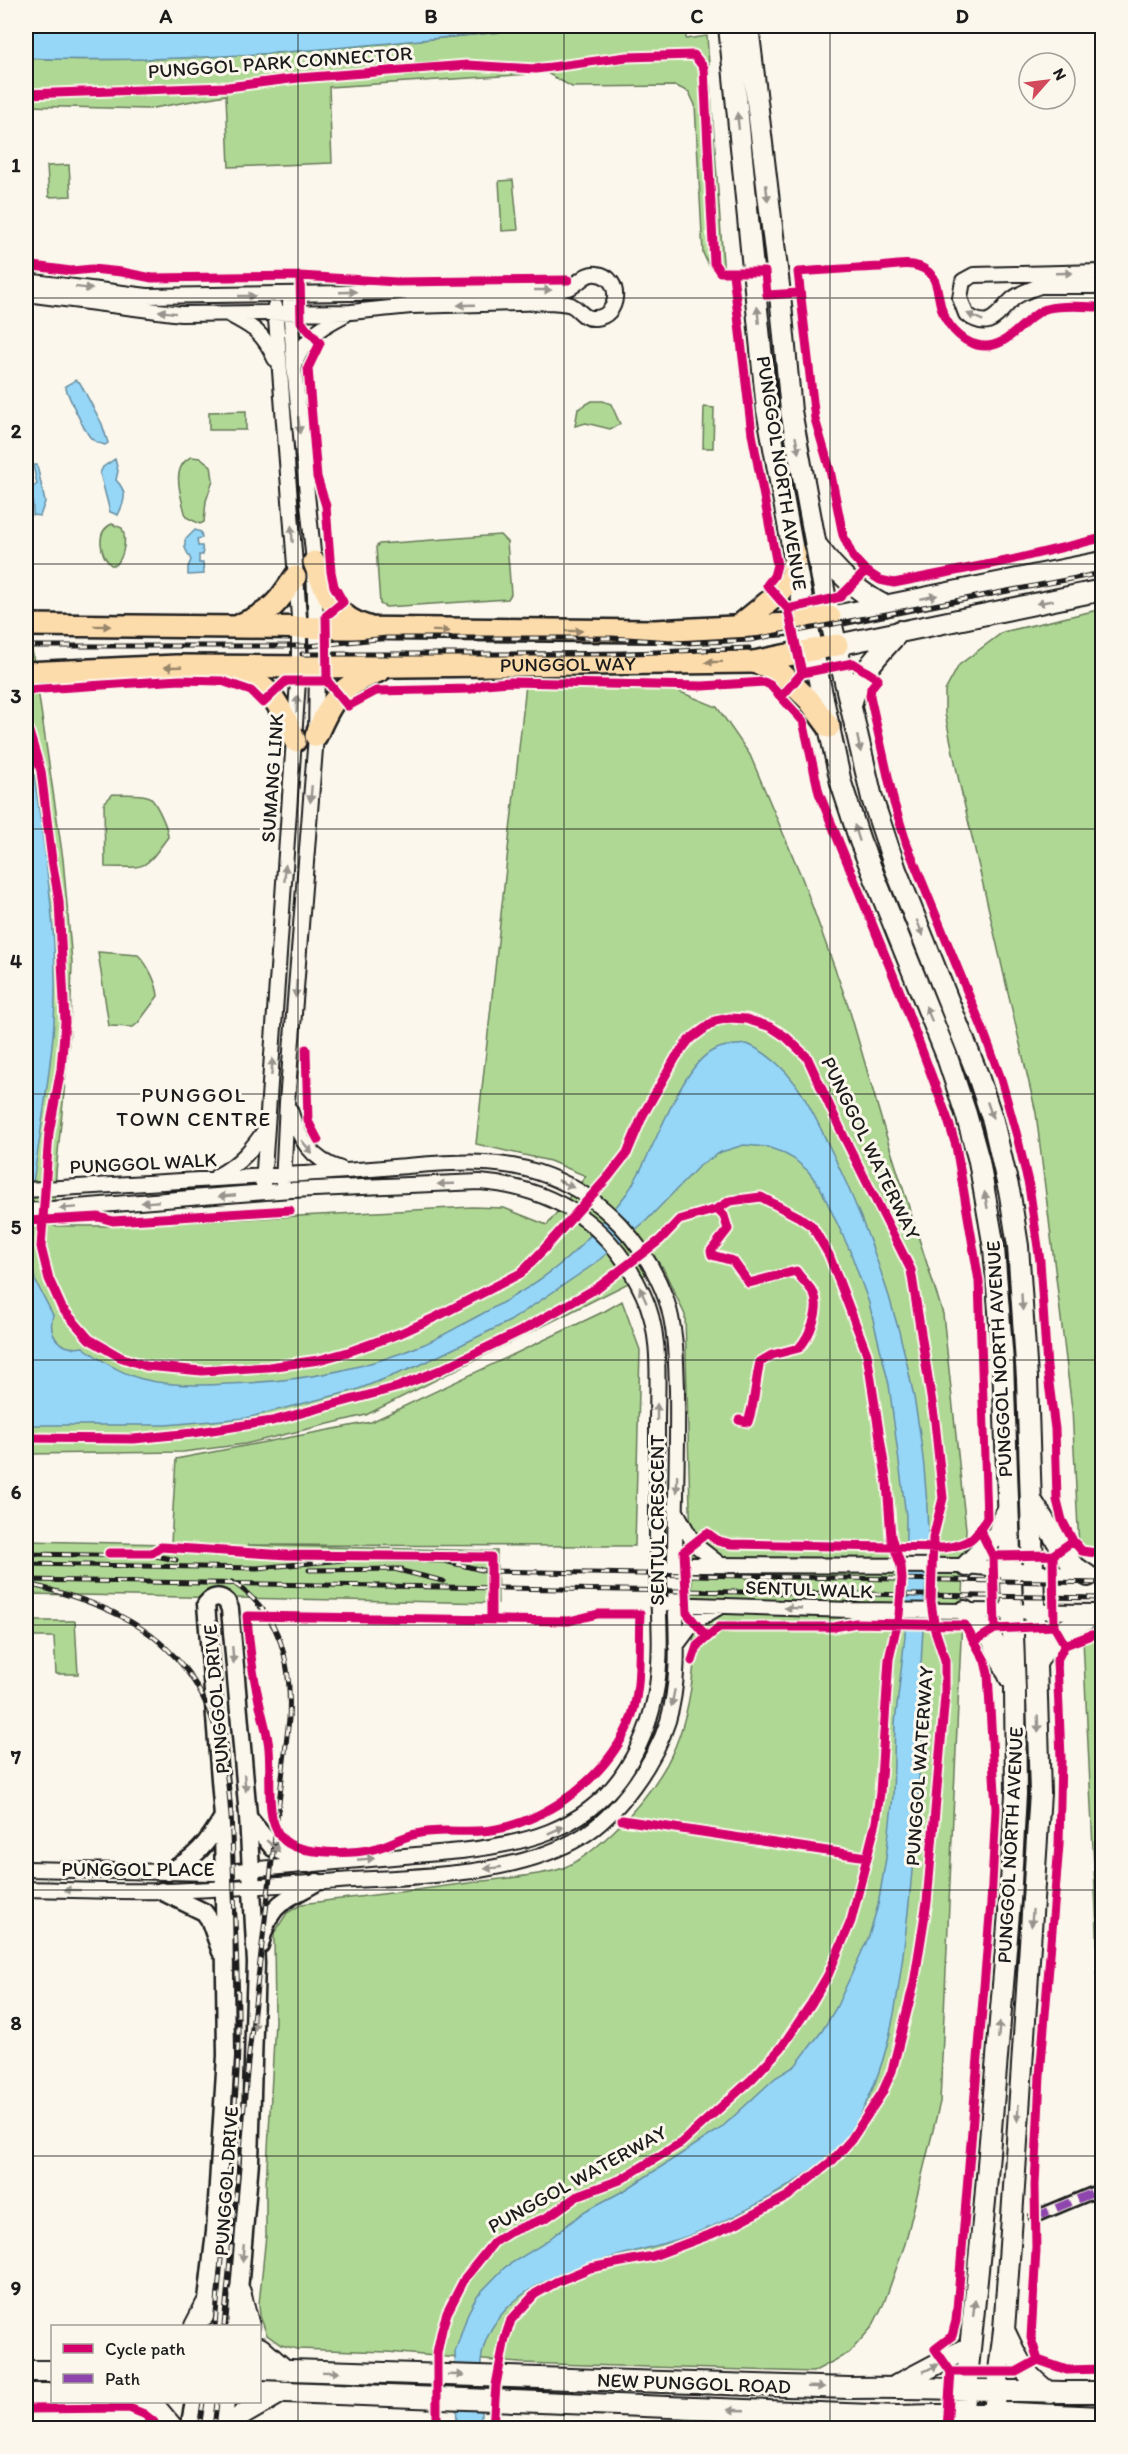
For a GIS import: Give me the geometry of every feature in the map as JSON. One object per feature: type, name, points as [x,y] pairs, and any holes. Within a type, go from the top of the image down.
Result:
[{"type":"main road","name":"PUNGGOL NORTH AVENUE","points":[[729,26],[767,410],[829,727],[842,783],[860,841],[946,1054],[966,1114],[978,1161],[994,1248],[1003,1362],[1015,1689],[1016,1794],[1010,1901],[985,2201],[962,2421]]},
{"type":"main road","name":"PUNGGOL NORTH AVENUE","points":[[747,26],[780,294],[791,411],[814,543],[830,617],[872,798],[896,870],[977,1073],[993,1121],[1010,1195],[1019,1258],[1027,1377],[1040,1793],[1004,2330],[993,2421]]},
{"type":"main road","points":[[814,543],[836,571],[852,585],[885,606]]},
{"type":"main road","points":[[739,626],[777,596],[792,577],[795,554]]},
{"type":"main road","points":[[314,562],[328,599],[336,608],[356,623],[382,630]]},
{"type":"main road","name":"PUNGGOL WAY","points":[[26,625],[655,631],[792,624],[1102,562]]},
{"type":"main road","points":[[236,626],[267,613],[281,600],[295,577]]},
{"type":"main road","name":"PUNGGOL WAY","points":[[26,673],[231,666],[754,662],[1102,590]]},
{"type":"main road","points":[[851,706],[854,689],[865,670],[900,631]]},
{"type":"main road","points":[[754,662],[778,670],[808,700],[829,727]]},
{"type":"main road","points":[[231,666],[251,676],[272,694],[283,713],[305,738],[342,691],[361,678],[390,666]]},
{"type":"main road","points":[[1031,1501],[1072,1565],[1095,1576]]},
{"type":"main road","points":[[966,1566],[998,1534],[1007,1510]]},
{"type":"main road","points":[[965,1611],[990,1634],[1015,1689]]},
{"type":"main road","points":[[1035,1665],[1046,1644],[1058,1633],[1102,1612]]},
{"type":"main road","points":[[240,2292],[249,2325]]},
{"type":"main road","points":[[196,2325],[206,2305]]},
{"type":"main road","points":[[1004,2330],[1023,2369],[1032,2380],[1050,2393]]},
{"type":"main road","points":[[892,2387],[969,2347]]},
{"type":"main road","points":[[261,2349],[286,2371]]},
{"type":"main road","name":"NEW PUNGGOL ROAD","points":[[261,2369],[849,2388],[933,2387],[996,2392],[1102,2392]]},
{"type":"main road","points":[[26,2371],[51,2371]]},
{"type":"main road","name":"NEW PUNGGOL ROAD","points":[[261,2391],[897,2416],[962,2421],[1102,2417]]},
{"type":"main road","points":[[229,2428],[242,2415],[283,2392]]},
{"type":"main road","points":[[26,2394],[51,2394]]},
{"type":"main road","points":[[144,2403],[157,2409],[173,2428]]},
{"type":"main road","points":[[897,2416],[916,2428]]},
{"type":"main road","points":[[1049,2428],[1072,2417]]},
{"type":"street","points":[[1102,272],[974,275],[966,278],[961,284],[960,298],[966,314],[982,321],[989,321],[1000,315],[1015,298],[1040,286],[1102,286]]},
{"type":"street","points":[[26,281],[147,296],[289,295],[387,291],[555,290],[570,288],[581,278],[597,274],[605,277],[613,285],[616,295],[610,311],[603,317],[586,318],[570,305],[553,303],[411,306],[351,312],[181,314],[26,294]]},
{"type":"street","name":"SUMANG LINK","points":[[275,295],[295,577],[308,629]]},
{"type":"street","name":"SUMANG LINK","points":[[283,1191],[305,738],[308,629],[314,562],[289,295]]},
{"type":"street","points":[[294,367],[303,346],[312,334],[326,324],[351,312]]},
{"type":"street","points":[[226,313],[252,326],[258,332],[268,343],[279,370]]},
{"type":"street","name":"SUMANG LINK","points":[[262,1192],[305,738],[308,667]]},
{"type":"street","points":[[287,1102],[300,1137],[308,1150],[330,1166],[349,1171]]},
{"type":"street","points":[[213,1178],[235,1166],[255,1146],[268,1126]]},
{"type":"street","name":"SENTUL CRESCENT","points":[[251,1878],[317,1882],[405,1877],[503,1867],[558,1849],[584,1836],[606,1819],[638,1780],[658,1747],[668,1719],[675,1684],[676,1646],[677,1355],[670,1313],[652,1268],[631,1237],[613,1217],[572,1186],[544,1174],[510,1166],[482,1162],[444,1163],[264,1176]]},
{"type":"street","name":"PUNGGOL WALK","points":[[26,1190],[264,1176]]},
{"type":"street","name":"SENTUL CRESCENT","points":[[251,1878],[308,1864],[500,1847],[544,1835],[563,1827],[600,1799],[619,1780],[635,1755],[652,1712],[659,1663],[657,1352],[651,1313],[644,1294],[618,1252],[601,1232],[561,1204],[538,1193],[504,1184],[480,1182],[262,1192]]},
{"type":"street","name":"PUNGGOL WALK","points":[[26,1211],[262,1192]]},
{"type":"street","points":[[676,1513],[693,1544],[722,1565]]},
{"type":"street","points":[[657,1585],[675,1565]]},
{"type":"street","name":"SENTUL WALK","points":[[675,1565],[966,1566],[1095,1576]]},
{"type":"street","name":"PUNGGOL DRIVE","points":[[204,2325],[214,2232],[226,2056],[223,1817],[207,1604],[213,1597],[227,1602],[230,1609],[248,1816],[256,1963],[250,2162],[236,2325]]},
{"type":"street","name":"SENTUL WALK","points":[[658,1604],[851,1610],[1102,1612]]},
{"type":"street","points":[[676,1646],[694,1622],[722,1606]]},
{"type":"street","points":[[248,1816],[273,1848],[308,1864]]},
{"type":"street","points":[[168,1872],[186,1863],[202,1848],[223,1817]]},
{"type":"street","name":"PUNGGOL PLACE","points":[[26,1869],[168,1872],[225,1880]]},
{"type":"street","name":"PUNGGOL PLACE","points":[[26,1889],[161,1891],[251,1878]]},
{"type":"street","points":[[256,1963],[266,1922],[271,1913],[278,1905],[317,1882]]},
{"type":"street","points":[[161,1891],[204,1912],[209,1919],[224,1961]]},
{"type":"street","points":[[1035,2217],[1102,2190]]},
{"type":"street","points":[[189,2428],[194,2403]]},
{"type":"street","points":[[223,2428],[226,2403]]},
{"type":"green space","points":[[562,26],[685,26],[686,39],[707,36],[724,277],[709,266],[703,253],[695,105],[689,92],[676,86],[572,87],[547,73],[329,87],[332,163],[229,167],[226,95],[148,109],[26,106],[26,58],[93,60],[227,56],[361,46]]},
{"type":"green space","points":[[69,165],[71,196],[49,197],[47,166]]},
{"type":"green space","points":[[513,180],[518,230],[502,231],[499,181]]},
{"type":"green space","points":[[592,401],[611,404],[620,424],[610,429],[586,423],[575,426],[578,409]]},
{"type":"green space","points":[[704,407],[714,408],[713,448],[703,448]]},
{"type":"green space","points":[[246,411],[246,430],[209,430],[209,412]]},
{"type":"green space","points":[[191,457],[201,458],[211,466],[213,480],[206,501],[204,522],[200,524],[186,517],[180,493],[180,468]]},
{"type":"green space","points":[[112,524],[122,528],[124,537],[123,552],[116,565],[111,565],[107,561],[101,543],[103,532]]},
{"type":"green space","points":[[500,535],[507,542],[511,594],[508,599],[386,607],[380,604],[376,547],[379,544]]},
{"type":"green space","points":[[26,609],[63,859],[72,962],[70,1033],[56,1172],[54,1226],[109,1226],[472,1207],[504,1208],[547,1225],[586,1176],[550,1161],[476,1144],[526,684],[570,683],[668,687],[717,707],[750,755],[802,878],[848,1005],[885,1132],[943,1314],[966,1529],[940,2102],[905,2244],[884,2303],[872,2327],[849,2353],[813,2372],[520,2363],[387,2352],[297,2349],[281,2345],[267,2335],[260,2316],[259,2304],[266,2235],[266,2186],[275,2021],[274,1933],[287,1913],[302,1904],[545,1873],[563,1868],[578,1861],[596,1847],[632,1812],[661,1775],[680,1735],[691,1690],[694,1664],[685,1315],[662,1266],[366,1415],[245,1444],[183,1452],[26,1454]]},
{"type":"green space","points":[[1102,609],[1102,1550],[1079,1548],[1072,1409],[1036,1113],[959,781],[945,714],[945,691],[959,665],[1003,632]]},
{"type":"green space","points":[[113,794],[147,796],[154,802],[163,821],[168,837],[143,865],[105,867],[104,803]]},
{"type":"green space","points":[[98,952],[138,955],[151,974],[158,996],[133,1027],[109,1026]]},
{"type":"green space","points":[[622,1301],[640,1350],[635,1546],[247,1545],[497,1551],[498,1603],[26,1594],[26,1541],[217,1545],[171,1543],[176,1459],[371,1422]]},
{"type":"green space","points":[[26,1621],[75,1621],[78,1674],[56,1674],[54,1637],[26,1637]]},
{"type":"green space","points":[[1083,1639],[1102,1639],[1102,2220],[1099,2222],[1097,1931]]},
{"type":"green space","points":[[505,2421],[626,2428],[430,2428],[430,2422]]},
{"type":"water","points":[[26,26],[562,26],[361,46],[227,56],[93,60],[26,58]]},
{"type":"water","points":[[76,380],[80,383],[102,424],[108,443],[105,445],[90,437],[73,406],[65,386]]},
{"type":"water","points":[[115,459],[118,471],[116,480],[124,493],[118,515],[110,512],[100,473],[103,467]]},
{"type":"water","points":[[33,465],[37,465],[45,502],[40,516],[33,515],[32,488],[37,484]]},
{"type":"water","points":[[195,530],[201,532],[202,538],[197,539],[198,546],[202,546],[203,555],[199,555],[199,563],[203,563],[204,574],[188,575],[191,560],[185,548],[185,540]]},
{"type":"water","points":[[26,751],[33,767],[50,900],[55,1001],[44,1108],[26,1230]]},
{"type":"water","points":[[747,1044],[777,1063],[799,1089],[853,1198],[888,1292],[912,1390],[921,1440],[928,1541],[918,1717],[922,1730],[909,1905],[890,2034],[874,2084],[851,2131],[839,2147],[801,2177],[755,2205],[710,2227],[665,2243],[576,2268],[547,2280],[522,2295],[501,2315],[486,2340],[480,2372],[481,2428],[457,2428],[455,2352],[468,2313],[477,2296],[505,2267],[543,2244],[585,2211],[625,2190],[720,2129],[775,2078],[795,2066],[822,2031],[836,2008],[869,1936],[878,1905],[893,1796],[895,1723],[905,1636],[906,1516],[889,1385],[869,1303],[850,1251],[820,1187],[808,1171],[781,1152],[767,1147],[744,1145],[721,1152],[699,1166],[647,1220],[593,1265],[510,1321],[420,1365],[356,1390],[246,1418],[166,1425],[26,1425],[26,1232],[35,1280],[53,1315],[54,1336],[68,1347],[83,1347],[103,1361],[142,1379],[185,1385],[252,1383],[326,1374],[375,1362],[422,1345],[491,1309],[541,1279],[564,1261],[627,1193],[677,1094],[700,1061],[712,1051],[720,1048]]},
{"type":"pier","points":[[902,1543],[930,1543],[929,1573],[902,1573]]},
{"type":"railway","points":[[26,646],[309,646],[387,638],[612,638],[687,643],[750,640],[1102,573]]},
{"type":"railway","points":[[302,654],[610,654],[749,648]]},
{"type":"railway","points":[[26,1554],[156,1556],[176,1560]]},
{"type":"railway","points":[[26,1564],[257,1568],[354,1559],[444,1561],[486,1571],[1102,1583]]},
{"type":"railway","points":[[394,1569],[443,1581]]},
{"type":"railway","points":[[309,1570],[402,1569]]},
{"type":"railway","points":[[26,1580],[1102,1598]]},
{"type":"railway","points":[[224,2325],[248,2062],[289,1719],[285,1660],[273,1625],[249,1595],[232,1582]]},
{"type":"railway","points":[[36,1586],[101,1607],[121,1616],[158,1640],[189,1674],[204,1699],[215,1725],[222,1752],[232,1835],[238,2051],[215,2325]]},
{"type":"railway","points":[[199,2428],[203,2403]]},
{"type":"railway","points":[[214,2428],[217,2403]]},
{"type":"marked path","points":[[1035,2217],[1102,2189]]},
{"type":"cycle path","name":"PUNGGOL PARK CONNECTOR","points":[[26,94],[228,87],[298,78],[467,65],[536,69],[627,57],[694,55],[704,68],[714,263],[720,272],[765,272],[767,295],[799,293]]},
{"type":"cycle path","points":[[1102,307],[1049,308],[1035,315],[1005,340],[988,346],[977,345],[965,340],[950,325],[943,313],[935,281],[928,271],[921,268],[905,264],[798,272],[815,419],[830,470],[843,535],[853,557],[866,571],[880,580],[894,583],[1011,560],[1102,538]]},
{"type":"cycle path","points":[[26,265],[71,271],[92,269],[122,272],[152,278],[300,276],[397,282],[568,280]]},
{"type":"cycle path","points":[[733,274],[752,434],[777,565],[774,576],[767,585],[788,609],[802,673],[782,696]]},
{"type":"cycle path","points":[[300,276],[301,322],[320,343],[308,368],[317,477],[326,506],[331,572],[334,586],[343,602],[326,616],[327,681],[348,706],[376,691],[471,689],[484,684],[510,682],[703,686],[764,682],[770,685],[803,721],[819,793],[902,997],[956,1146],[979,1281],[987,1518],[970,1540],[943,1548],[731,1544],[718,1541],[707,1533],[684,1551],[687,1613],[706,1636]]},
{"type":"cycle path","points":[[788,609],[840,597],[866,571]]},
{"type":"cycle path","points":[[802,673],[853,663],[878,679],[871,688],[870,696],[894,803],[907,845],[1001,1079],[1029,1186],[1040,1261],[1047,1368],[1055,1429],[1057,1500],[1062,1520],[1073,1541],[1082,1551],[1102,1554]]},
{"type":"cycle path","points":[[26,690],[180,680],[222,681],[251,691],[263,703],[286,681],[327,681]]},
{"type":"cycle path","name":"PUNGGOL WATERWAY","points":[[26,722],[41,771],[59,901],[65,1022],[61,1069],[49,1133],[41,1247],[49,1279],[62,1308],[89,1339],[120,1357],[146,1366],[202,1371],[269,1367],[319,1360],[348,1352],[401,1333],[438,1316],[521,1273],[627,1153],[643,1115],[676,1057],[689,1040],[715,1021],[730,1018],[746,1019],[771,1027],[786,1037],[807,1057],[844,1137],[911,1270],[935,1422],[943,1498],[933,1538],[931,1602],[935,1630],[945,1660],[945,1696],[927,1902],[914,1983],[892,2071],[882,2093],[851,2140],[833,2160],[788,2196],[709,2235],[653,2256],[590,2268],[556,2282],[535,2294],[511,2320],[505,2338],[496,2385],[493,2428]]},
{"type":"cycle path","points":[[306,1049],[308,1121],[318,1140]]},
{"type":"cycle path","name":"PUNGGOL WATERWAY","points":[[26,1438],[134,1439],[192,1433],[272,1421],[398,1387],[438,1371],[521,1331],[597,1288],[660,1240],[679,1220],[717,1209],[730,1201],[761,1197],[799,1217],[812,1226],[829,1255],[867,1354],[887,1483],[891,1537],[901,1566],[902,1579],[899,1615],[889,1659],[876,1822],[851,1921],[828,1975],[781,2048],[752,2079],[681,2143],[620,2180],[579,2195],[546,2218],[510,2232],[494,2242],[465,2278],[447,2313],[442,2329],[437,2353],[437,2428]]},
{"type":"cycle path","points":[[717,1209],[724,1216],[728,1229],[711,1251],[712,1255],[733,1261],[749,1283],[796,1271],[812,1291],[816,1300],[813,1322],[807,1337],[799,1348],[772,1355],[760,1362],[748,1422],[739,1420]]},
{"type":"cycle path","points":[[26,1221],[99,1217],[113,1221],[290,1210]]},
{"type":"cycle path","points":[[980,1530],[993,1556],[995,1629]]},
{"type":"cycle path","points":[[993,1556],[1053,1555],[1073,1541]]},
{"type":"cycle path","points":[[109,1553],[152,1553],[161,1547],[287,1555],[491,1557],[491,1620]]},
{"type":"cycle path","points":[[1053,1555],[1054,1626],[1065,1645]]},
{"type":"cycle path","points":[[598,1614],[640,1614],[638,1685],[633,1713],[618,1745],[591,1778],[574,1793],[556,1805],[517,1824],[487,1831],[426,1832],[410,1835],[379,1848],[364,1851],[303,1849],[293,1846],[280,1836],[272,1817],[270,1757],[254,1676],[247,1616],[569,1621],[598,1614]]},
{"type":"cycle path","points":[[692,1661],[697,1646],[719,1627],[834,1627],[856,1623],[965,1625],[985,1661],[988,1674],[996,1809],[991,1903],[956,2321],[952,2336],[935,2349],[951,2372],[947,2428]]},
{"type":"cycle path","points":[[975,1641],[995,1629],[1054,1626]]},
{"type":"cycle path","points":[[1102,1634],[1091,1635],[1065,1645],[1057,1660],[1061,1758],[1059,1845],[1040,2076],[1035,2185],[1036,2250],[1031,2338],[1038,2360],[1067,2370],[1102,2369]]},
{"type":"cycle path","points":[[622,1820],[867,1857]]},
{"type":"cycle path","points":[[951,2372],[1016,2372],[1038,2360]]},
{"type":"cycle path","points":[[26,2409],[129,2408],[144,2414],[154,2422]]},
{"type":"district","name":"PUNGGOL TOWN CENTRE","points":[[194,1107]]}]
